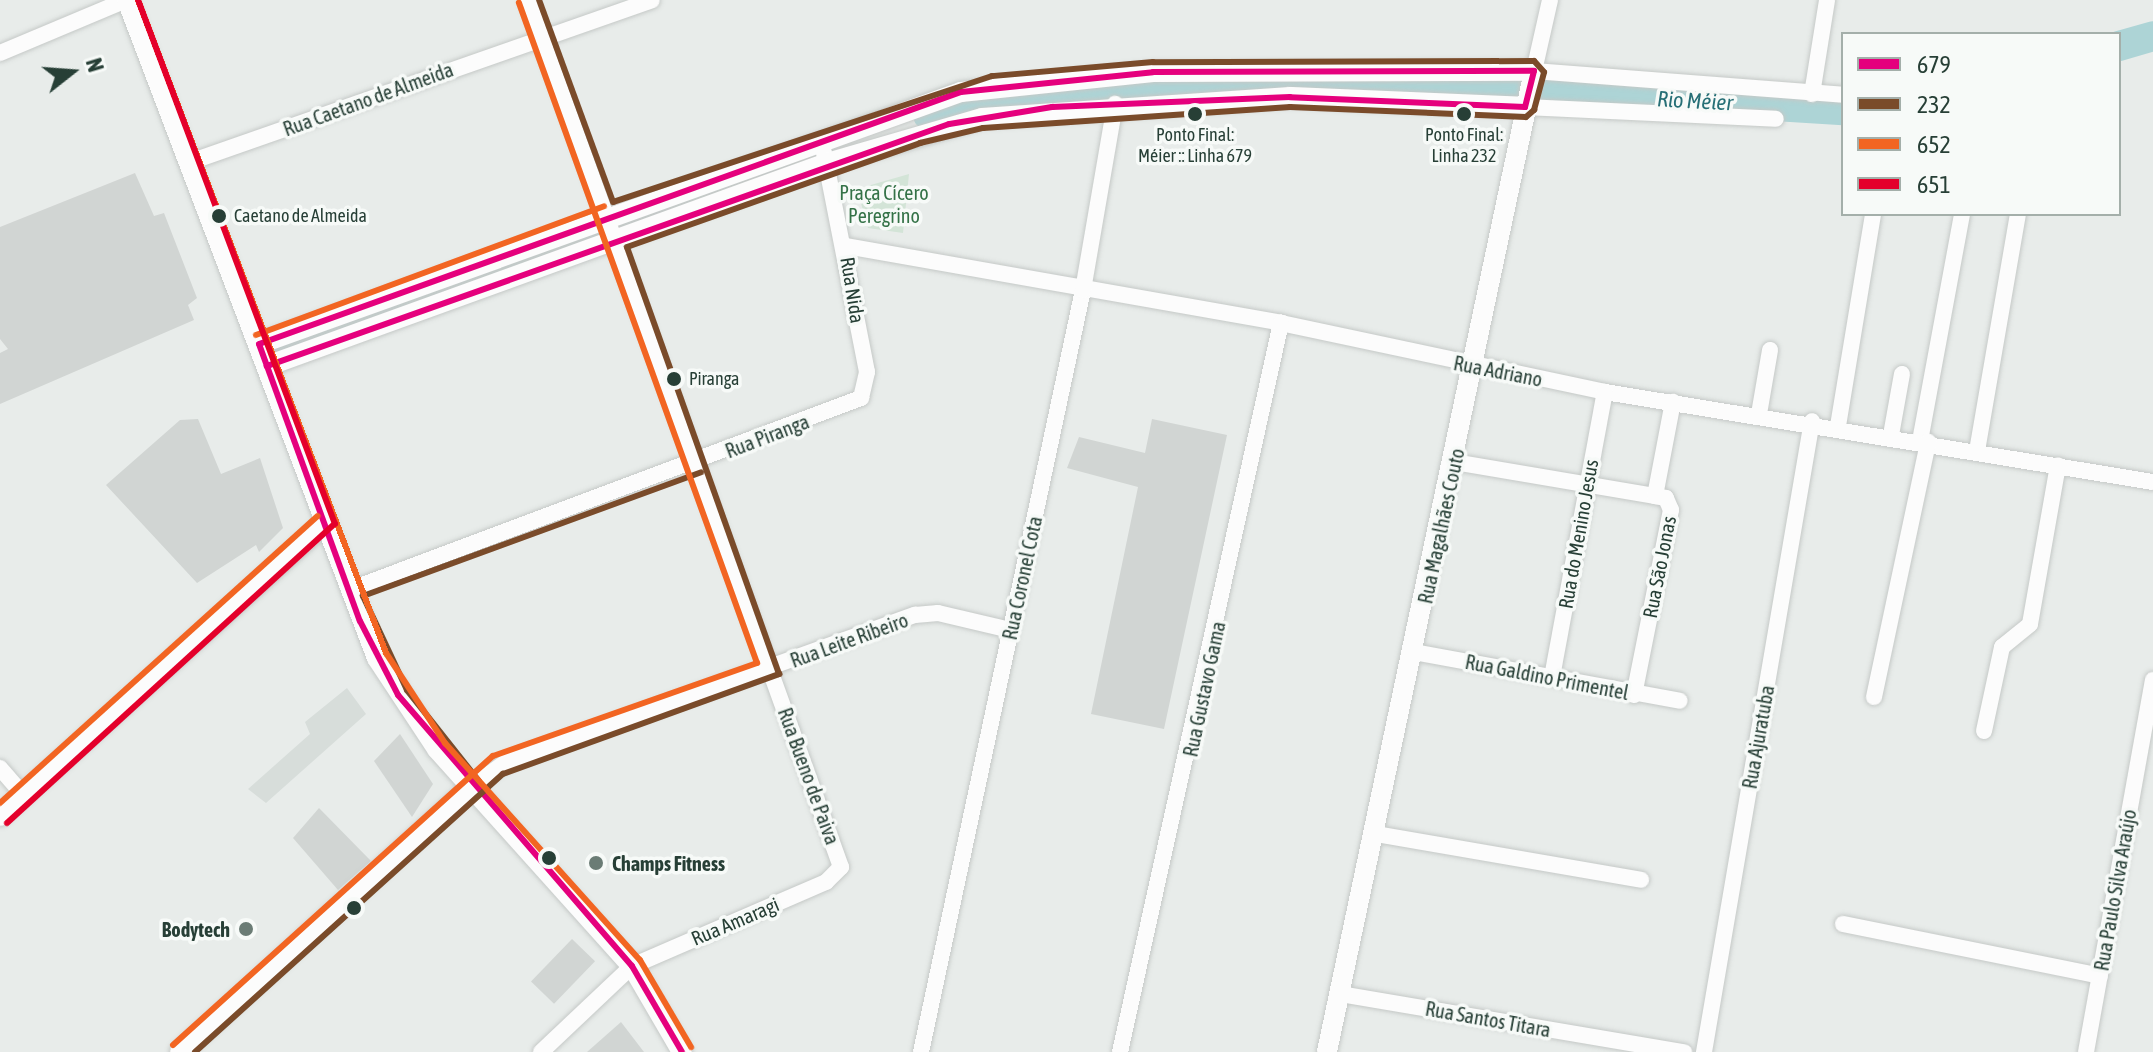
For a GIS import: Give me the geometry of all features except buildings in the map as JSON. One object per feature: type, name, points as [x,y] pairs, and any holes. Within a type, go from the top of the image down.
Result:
[{"type":"street","points":[[0,53],[126,0],[193,161],[349,590],[398,695],[471,787],[632,966],[682,1052]]},
{"type":"street","name":"Rua Bueno de Paiva","points":[[528,0],[839,859],[838,875]]},
{"type":"street","name":"Rua Caetano de Almeida","points":[[193,161],[652,0]]},
{"type":"street","name":"Rua Magalhães Couto","points":[[1327,1052],[1476,366],[1529,89],[1550,0]]},
{"type":"street","points":[[1812,94],[1827,0]]},
{"type":"street","points":[[259,344],[610,228],[824,153],[961,92],[1063,78],[1841,95]]},
{"type":"street","points":[[824,153],[971,120],[1115,104],[1304,97],[1529,89],[1776,119]]},
{"type":"street","name":"Rua Coronel Cota","points":[[921,1052],[1083,290],[1115,104]]},
{"type":"street","name":"Rua Nida","points":[[824,153],[846,246],[867,391]]},
{"type":"street","points":[[1838,426],[1873,216]]},
{"type":"street","points":[[1874,697],[1924,441],[1962,216]]},
{"type":"street","points":[[1977,451],[2018,216]]},
{"type":"street","points":[[267,366],[610,228]]},
{"type":"street","name":"Rua Adriano","points":[[846,246],[1281,323],[1605,392],[1812,421],[2153,482]]},
{"type":"street","name":"Rua Gustavo Gama","points":[[1120,1052],[1281,323]]},
{"type":"street","points":[[1759,414],[1770,350]]},
{"type":"street","points":[[1891,435],[1902,374]]},
{"type":"street","name":"Rua Piranga","points":[[349,590],[698,463],[854,403],[867,391]]},
{"type":"street","name":"Rua do Menino Jesus","points":[[1552,677],[1605,392]]},
{"type":"street","name":"Rua São Jonas","points":[[1634,695],[1671,510],[1666,498],[1655,496],[1673,402]]},
{"type":"street","name":"Rua Ajuratuba","points":[[1704,1052],[1812,421]]},
{"type":"street","points":[[1454,462],[1655,496]]},
{"type":"street","points":[[1984,731],[2002,647],[2030,624],[2058,465]]},
{"type":"street","points":[[0,816],[325,523]]},
{"type":"street","name":"Rua Leite Ribeiro","points":[[471,787],[506,762],[928,612],[1010,630]]},
{"type":"street","name":"Rua Galdino Primentel","points":[[1414,652],[1634,695],[1680,701]]},
{"type":"street","name":"Rua Paulo Silva Araújo","points":[[2086,1052],[2152,691]]},
{"type":"street","points":[[0,768],[23,794]]},
{"type":"street","points":[[180,1052],[471,787]]},
{"type":"street","points":[[1376,834],[1641,880]]},
{"type":"street","name":"Rua Amaragi","points":[[541,1052],[632,966],[838,875]]},
{"type":"street","points":[[1843,924],[2100,976]]},
{"type":"street","name":"Rua Santos Titara","points":[[1340,994],[1684,1052]]},
{"type":"shaded area","points":[[347,688],[366,714],[266,803],[248,789],[310,734],[305,722]]},
{"type":"green space","name":"Praça Cícero Peregrino","points":[[909,174],[903,233],[868,228],[857,189]]},
{"type":"waterway","name":"Rio Méier","points":[[2121,45],[2153,36]]},
{"type":"waterway","name":"Rio Méier","points":[[928,115],[1120,86],[1513,90]]},
{"type":"waterway","name":"Rio Méier","points":[[1546,92],[1841,110]]},
{"type":"waterway","name":"Rio Méier","points":[[627,223],[783,167]]},
{"type":"waterway","name":"Rio Méier","points":[[287,346],[596,234]]},
{"type":"transit line","name":"652","points":[[138,0],[386,653],[445,743],[640,960],[691,1047]]},
{"type":"transit line","name":"651","points":[[7,823],[335,524],[138,0]]},
{"type":"transit line","name":"232","points":[[195,1052],[503,774],[779,674],[627,247],[920,143],[983,128],[1290,107],[1526,117],[1534,110],[1544,72],[1534,61],[1153,62],[992,76],[613,202],[539,0]]},
{"type":"transit line","name":"652","points":[[173,1045],[493,756],[757,663],[519,3]]},
{"type":"transit line","name":"679","points":[[1534,71],[1525,107],[1290,97],[1052,107],[949,124],[267,366],[259,344],[961,92],[1153,72],[1534,71]]},
{"type":"transit line","name":"652","points":[[256,335],[604,206]]},
{"type":"transit line","name":"679","points":[[267,366],[360,621],[398,695],[632,966],[682,1052]]},
{"type":"transit line","name":"232","points":[[479,781],[407,690],[363,596],[701,472]]},
{"type":"transit line","name":"652","points":[[0,803],[318,516]]},
{"type":"place","name":"Ponto Final: Méier :: Linha 679","points":[[1195,114]]},
{"type":"place","name":"Ponto Final: Linha 232","points":[[1464,114]]},
{"type":"place","name":"Caetano de Almeida","points":[[219,216]]},
{"type":"place","name":"Piranga","points":[[674,379]]},
{"type":"place","name":"Champs Fitness","points":[[596,863]]},
{"type":"place","name":"Bodytech","points":[[246,929]]}]
